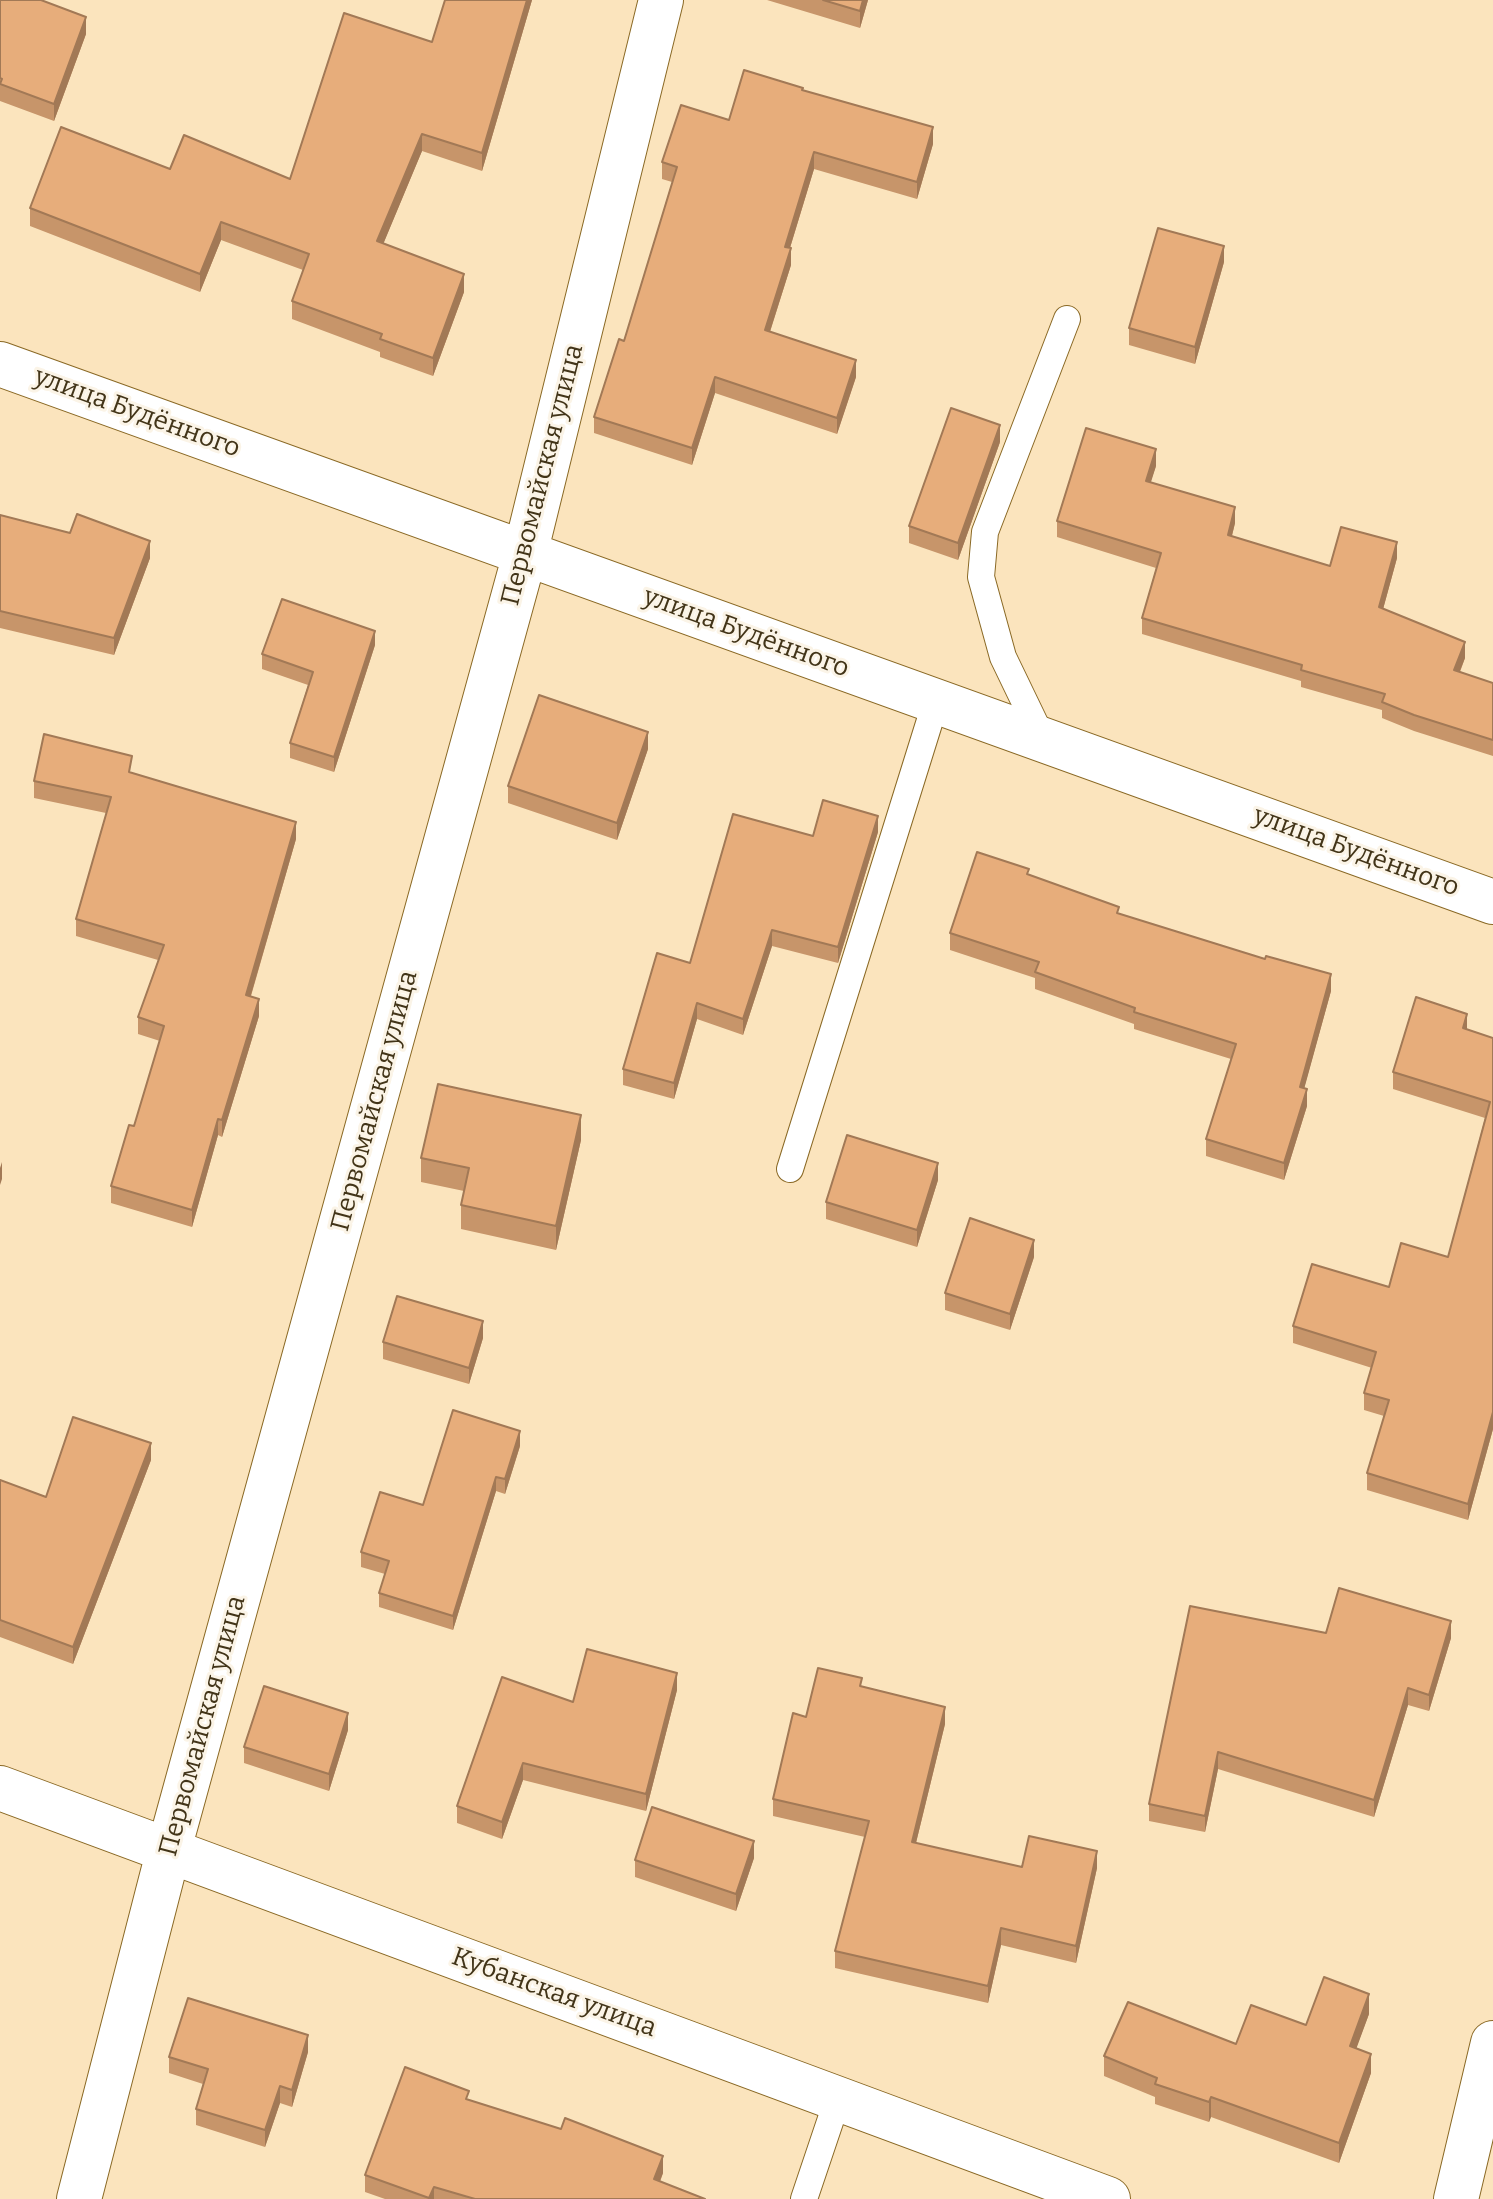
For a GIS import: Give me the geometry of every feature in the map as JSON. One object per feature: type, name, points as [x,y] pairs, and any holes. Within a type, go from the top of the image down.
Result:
[{"type":"street","name":"Первомайская улица","points":[[79,2199],[169,1849],[525,554],[661,0]]},
{"type":"street","name":"улица Будённого","points":[[0,364],[1493,902]]},
{"type":"street","name":"Кубанская улица","points":[[0,1788],[1108,2199]]},
{"type":"street","points":[[1456,2199],[1493,2043]]},
{"type":"lane","points":[[1043,740],[1003,657],[981,577],[985,532],[1067,319]]},
{"type":"lane","points":[[790,1169],[936,701]]},
{"type":"lane","points":[[804,2199],[838,2098]]},
{"type":"building","points":[[0,0],[41,0],[86,17],[54,104],[0,84]]},
{"type":"building","points":[[445,0],[527,0],[482,153],[422,134],[377,241],[464,274],[433,358],[380,339],[382,334],[292,301],[309,254],[221,222],[200,274],[30,208],[61,127],[170,169],[184,135],[290,179],[344,13],[432,42]]},
{"type":"building","points":[[823,0],[863,0],[860,11]]},
{"type":"building","points":[[744,70],[802,90],[933,127],[917,182],[814,152],[785,247],[791,248],[765,330],[856,360],[837,418],[715,377],[692,448],[594,417],[619,339],[624,341],[677,167],[662,162],[681,105],[729,120]]},
{"type":"building","points":[[1158,228],[1224,246],[1195,347],[1129,328]]},
{"type":"building","points":[[951,408],[1000,425],[958,543],[909,526]]},
{"type":"building","points":[[1086,428],[1156,449],[1146,481],[1235,507],[1228,535],[1330,566],[1341,527],[1397,542],[1379,607],[1465,642],[1454,670],[1493,683],[1493,740],[1414,715],[1382,702],[1385,694],[1301,670],[1302,665],[1142,618],[1161,553],[1057,521]]},
{"type":"building","points":[[77,514],[150,541],[114,638],[0,611],[0,515],[70,533]]},
{"type":"building","points":[[282,599],[375,631],[334,757],[290,743],[313,672],[262,654]]},
{"type":"building","points":[[539,695],[648,732],[617,823],[508,786]]},
{"type":"building","points":[[44,734],[132,756],[129,772],[296,822],[246,995],[259,999],[222,1120],[218,1119],[192,1210],[111,1186],[129,1125],[134,1126],[164,1026],[138,1017],[164,945],[76,919],[111,797],[34,781]]},
{"type":"building","points":[[823,800],[878,816],[838,947],[772,930],[743,1019],[697,1003],[674,1083],[623,1069],[657,953],[690,963],[733,814],[813,836]]},
{"type":"building","points":[[977,852],[1029,869],[1027,874],[1119,907],[1117,913],[1265,959],[1266,956],[1331,974],[1300,1087],[1307,1089],[1284,1163],[1206,1139],[1236,1044],[1134,1012],[1135,1008],[1035,972],[1039,962],[950,933]]},
{"type":"building","points":[[1416,997],[1467,1014],[1463,1028],[1493,1038],[1493,1412],[1468,1504],[1367,1473],[1389,1400],[1364,1393],[1376,1352],[1293,1326],[1312,1264],[1389,1287],[1401,1243],[1448,1257],[1490,1102],[1393,1072]]},
{"type":"building","points":[[438,1084],[581,1115],[556,1226],[461,1205],[469,1168],[421,1158]]},
{"type":"building","points":[[847,1135],[938,1163],[917,1230],[826,1202]]},
{"type":"building","points":[[970,1218],[1034,1240],[1010,1314],[945,1293]]},
{"type":"building","points":[[397,1296],[483,1321],[469,1368],[383,1342]]},
{"type":"building","points":[[453,1410],[520,1431],[505,1479],[496,1477],[453,1616],[379,1593],[389,1561],[361,1552],[380,1492],[423,1505]]},
{"type":"building","points":[[73,1417],[151,1443],[73,1647],[0,1620],[0,1480],[46,1497]]},
{"type":"building","points":[[1339,1588],[1451,1621],[1429,1695],[1408,1688],[1374,1800],[1218,1752],[1205,1816],[1149,1804],[1190,1606],[1326,1633]]},
{"type":"building","points":[[587,1649],[677,1673],[646,1794],[523,1763],[502,1822],[457,1806],[502,1677],[573,1702]]},
{"type":"building","points":[[818,1668],[862,1678],[860,1686],[945,1707],[912,1842],[1022,1867],[1029,1836],[1097,1851],[1076,1946],[1001,1928],[988,1986],[835,1951],[869,1821],[773,1799],[793,1713],[806,1717]]},
{"type":"building","points":[[264,1686],[348,1713],[329,1774],[244,1747]]},
{"type":"building","points":[[652,1807],[754,1841],[736,1894],[635,1860]]},
{"type":"building","points":[[1324,1977],[1369,1994],[1350,2046],[1371,2054],[1339,2143],[1211,2097],[1209,2102],[1155,2084],[1157,2078],[1104,2056],[1128,2002],[1236,2044],[1251,2005],[1306,2025]]},
{"type":"building","points":[[188,1998],[308,2035],[292,2090],[280,2086],[265,2130],[196,2109],[208,2069],[169,2057]]},
{"type":"building","points":[[405,2067],[469,2091],[466,2099],[561,2129],[565,2118],[663,2156],[654,2179],[705,2199],[475,2199],[434,2187],[429,2198],[365,2175]]}]
